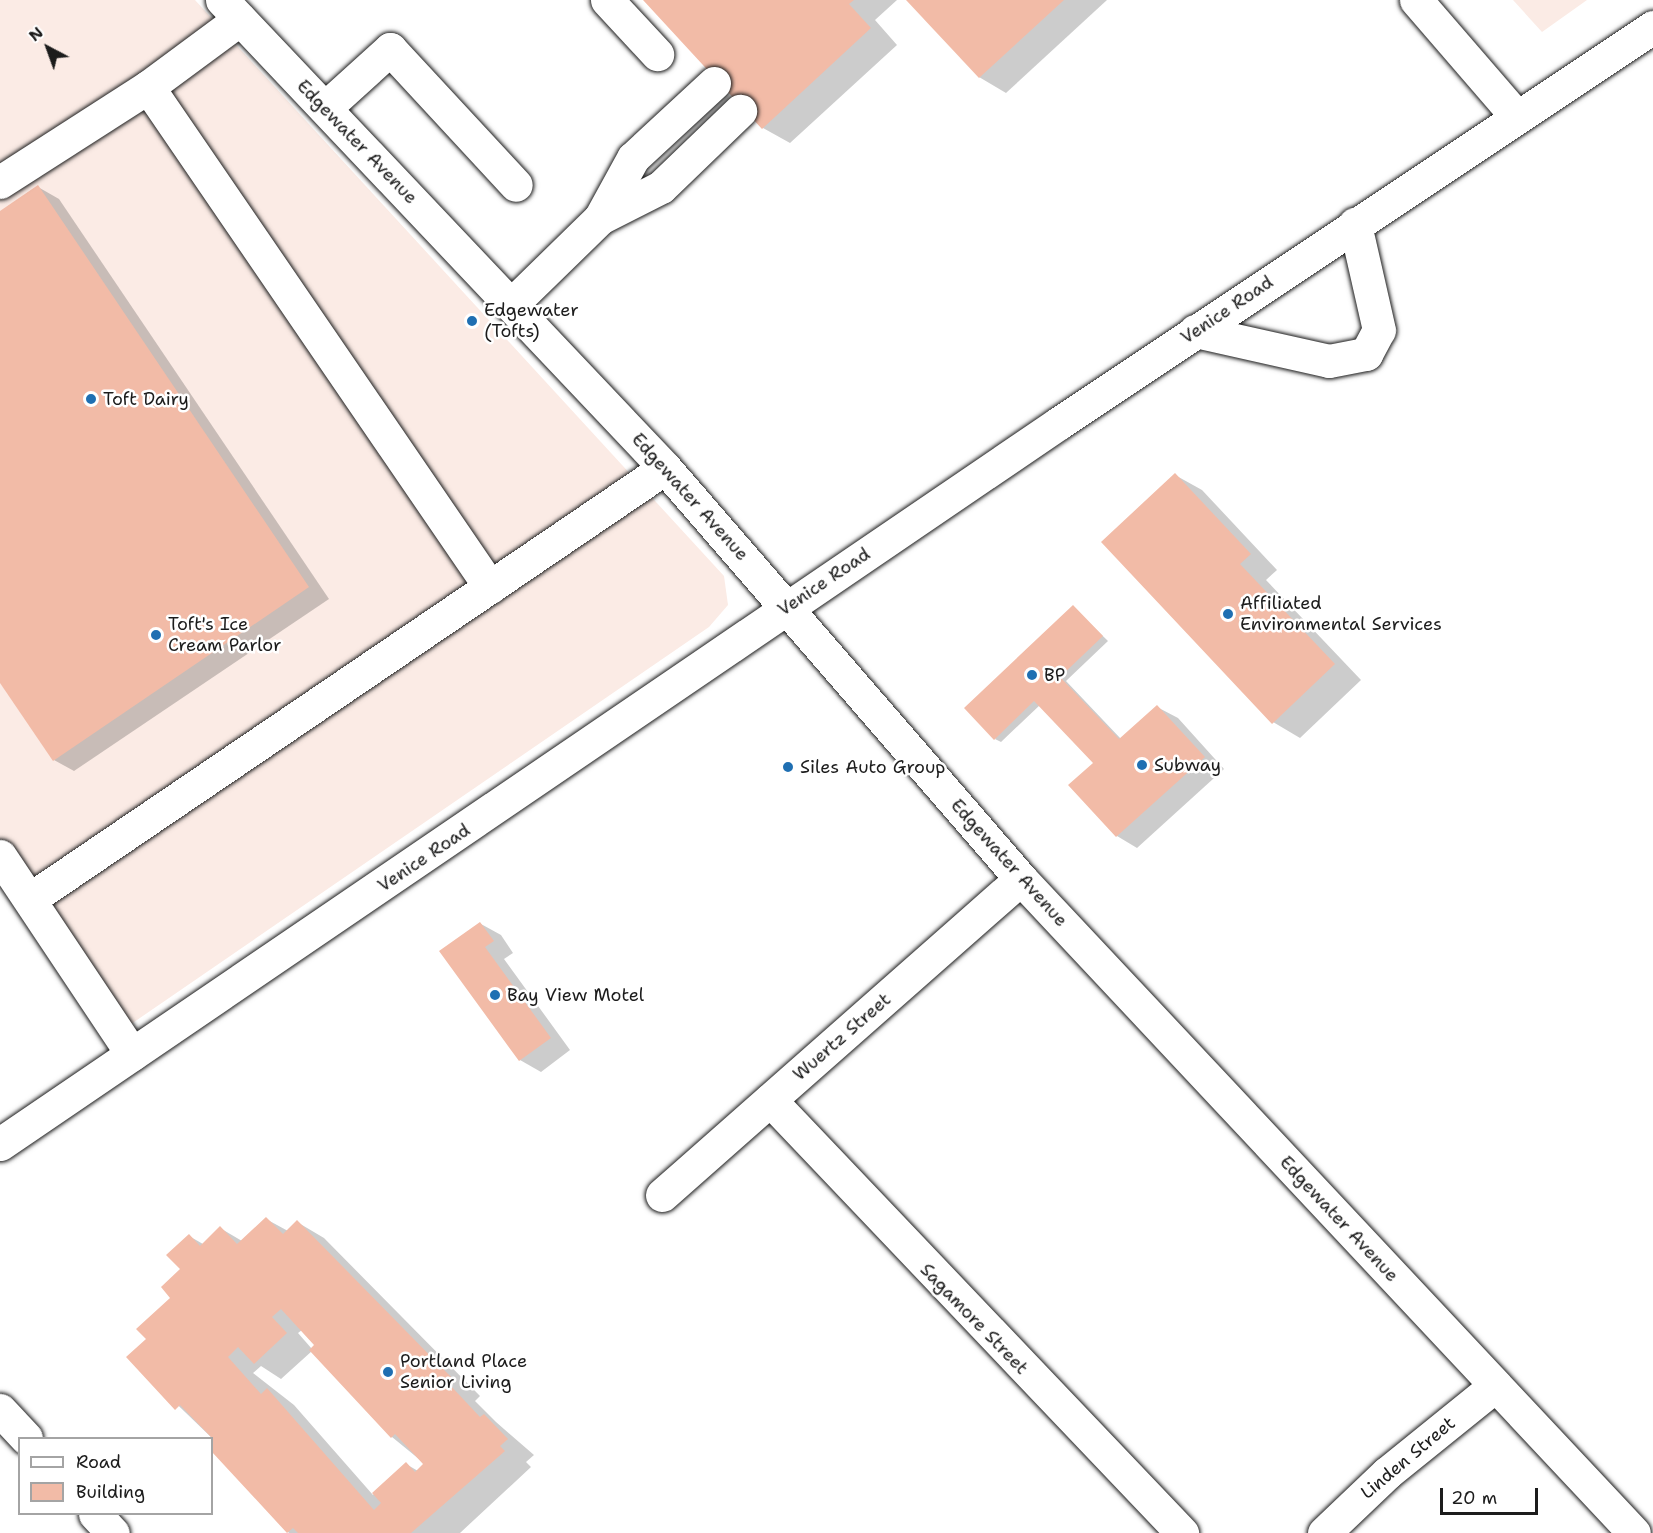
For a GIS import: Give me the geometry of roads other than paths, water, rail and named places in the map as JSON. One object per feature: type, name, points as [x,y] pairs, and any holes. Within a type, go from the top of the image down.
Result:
[{"type":"street","points":[[607,0],[657,54]]},
{"type":"street","points":[[1416,0],[1516,116]]},
{"type":"street","points":[[0,182],[148,87],[231,10]]},
{"type":"street","name":"Edgewater Avenue","points":[[231,10],[665,468],[789,606],[1022,879],[1634,1533]]},
{"type":"street","name":"Venice Road","points":[[0,1144],[1195,331],[1653,27]]},
{"type":"street","points":[[325,108],[390,49],[516,184]]},
{"type":"street","points":[[512,304],[600,218],[633,158],[714,82]]},
{"type":"street","points":[[148,87],[490,587]]},
{"type":"street","points":[[600,218],[661,187],[740,111]]},
{"type":"street","points":[[1195,331],[1329,361],[1366,354],[1379,330],[1355,224]]},
{"type":"street","points":[[30,899],[665,468]]},
{"type":"street","points":[[0,856],[132,1054]]},
{"type":"street","name":"Wuertz Street","points":[[663,1195],[1022,879]]},
{"type":"street","name":"Sagamore Street","points":[[770,1100],[896,1239],[1182,1533]]},
{"type":"street","name":"Linden Street","points":[[1324,1533],[1387,1473],[1495,1386]]},
{"type":"street","points":[[0,1410],[25,1437]]},
{"type":"street","points":[[96,1515],[113,1533]]},
{"type":"place","name":"Edgewater (Tofts)","points":[[472,321]]},
{"type":"place","name":"Toft Dairy","points":[[91,399]]},
{"type":"place","name":"Affiliated Environmental Services","points":[[1228,614]]},
{"type":"place","name":"Toft's Ice Cream Parlor","points":[[156,635]]},
{"type":"place","name":"BP","points":[[1032,675]]},
{"type":"place","name":"Subway","points":[[1142,765]]},
{"type":"place","name":"Siles Auto Group","points":[[788,767]]},
{"type":"place","name":"Bay View Motel","points":[[495,995]]},
{"type":"place","name":"Portland Place Senior Living","points":[[388,1372]]}]
